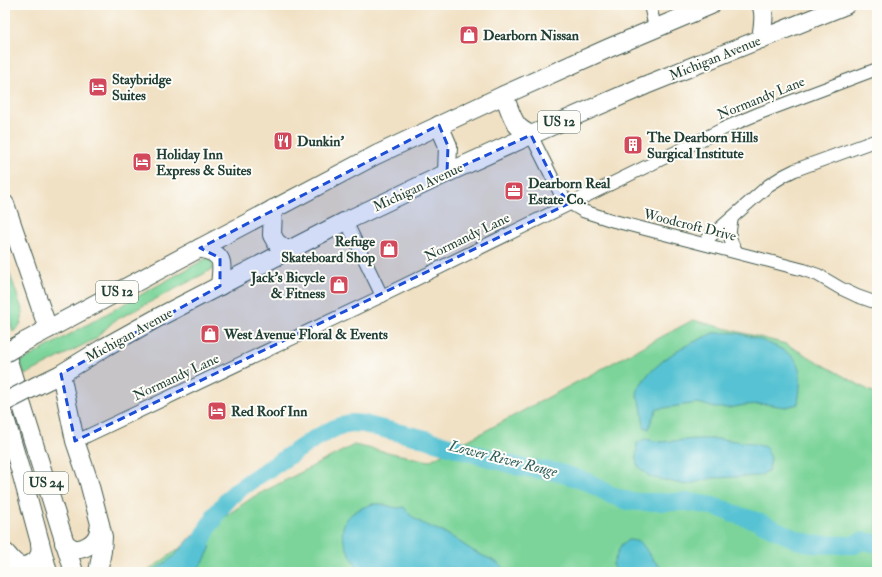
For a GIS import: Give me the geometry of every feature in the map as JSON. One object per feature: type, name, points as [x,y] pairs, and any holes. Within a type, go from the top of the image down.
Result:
[{"type":"main road","name":"US 12","points":[[5,352],[364,161],[504,95],[655,28],[711,5]]},
{"type":"main road","points":[[761,5],[763,9],[763,16],[761,39]]},
{"type":"main road","name":"Michigan Avenue","points":[[5,402],[61,374],[159,317],[346,221],[447,173],[646,85],[842,5]]},
{"type":"main road","points":[[504,95],[517,125],[531,135]]},
{"type":"main road","points":[[439,125],[448,146],[447,173]]},
{"type":"main road","points":[[5,204],[48,329]]},
{"type":"main road","points":[[273,210],[272,235],[276,242],[287,251]]},
{"type":"main road","points":[[200,248],[215,253],[220,258],[220,286]]},
{"type":"main road","name":"US 24","points":[[5,352],[74,572]]},
{"type":"main road","points":[[61,374],[75,441],[88,479],[103,537],[98,572]]},
{"type":"main road","name":"US 24","points":[[5,418],[48,572]]},
{"type":"main road","points":[[64,543],[73,549],[81,549],[88,546],[93,542],[98,534],[100,524]]},
{"type":"main road","points":[[5,552],[11,559],[21,566],[29,565],[38,559],[40,554],[40,543]]},
{"type":"main road","points":[[5,556],[11,572]]},
{"type":"street","points":[[650,5],[655,28]]},
{"type":"street","name":"Normandy Lane","points":[[75,441],[382,296],[728,127],[877,69]]},
{"type":"street","name":"Woodcroft Drive","points":[[531,135],[559,191],[570,203],[582,210],[614,221],[804,270],[818,275],[857,296],[877,303]]},
{"type":"street","points":[[703,243],[769,185],[785,174],[876,141]]},
{"type":"street","points":[[732,218],[729,236],[737,252]]},
{"type":"street","points":[[346,221],[382,296]]},
{"type":"highlighted area","points":[[439,125],[448,146],[447,173],[531,135],[559,191],[570,203],[75,441],[61,374],[220,286],[220,258],[200,248]]},
{"type":"green space","points":[[207,258],[212,259],[213,269],[114,321],[95,339],[25,375],[20,362]]},
{"type":"green space","points":[[5,260],[22,309],[21,322],[13,332],[5,303]]},
{"type":"green space","points":[[693,320],[786,344],[870,391],[877,393],[877,572],[146,572],[253,497],[354,445],[429,461]]},
{"type":"water","points":[[713,333],[731,333],[748,336],[777,347],[792,356],[800,371],[798,404],[786,407],[765,404],[715,408],[698,403],[657,409],[649,429],[644,427],[641,405],[637,397],[638,388],[649,373],[681,348]]},
{"type":"water","points":[[645,439],[660,442],[720,439],[766,447],[771,458],[769,470],[759,476],[712,478],[686,485],[650,477],[637,465],[637,443]]},
{"type":"water","points":[[373,504],[381,504],[397,508],[404,507],[417,520],[445,533],[475,552],[494,561],[507,572],[359,572],[345,545],[342,534],[343,527],[345,521],[354,512]]},
{"type":"water","points":[[193,535],[211,547],[204,561],[196,570],[197,572],[152,572],[173,557]]},
{"type":"water","points":[[628,540],[641,543],[655,562],[666,572],[614,572],[613,564],[621,545]]},
{"type":"waterway","name":"Lower River Rouge","points":[[181,572],[189,565],[195,556],[209,525],[214,520],[215,515],[239,489],[314,439],[335,428],[352,423],[364,424],[422,438],[520,467],[556,472],[590,483],[611,495],[628,501],[688,502],[712,506],[757,521],[795,539],[812,544],[854,545],[865,541],[877,544]]},
{"type":"place","name":"Dearborn Nissan","points":[[469,35]]},
{"type":"place","name":"Staybridge Suites","points":[[98,87]]},
{"type":"place","name":"Dunkin'","points":[[283,141]]},
{"type":"place","name":"The Dearborn Hills Surgical Institute","points":[[633,145]]},
{"type":"place","name":"Holiday Inn Express & Suites","points":[[142,162]]},
{"type":"place","name":"Dearborn Real Estate Co.","points":[[514,191]]},
{"type":"place","name":"Refuge Skateboard Shop","points":[[389,249]]},
{"type":"place","name":"Jack's Bicycle & Fitness","points":[[339,285]]},
{"type":"place","name":"West Avenue Floral & Events","points":[[210,334]]},
{"type":"place","name":"Red Roof Inn","points":[[217,411]]}]
